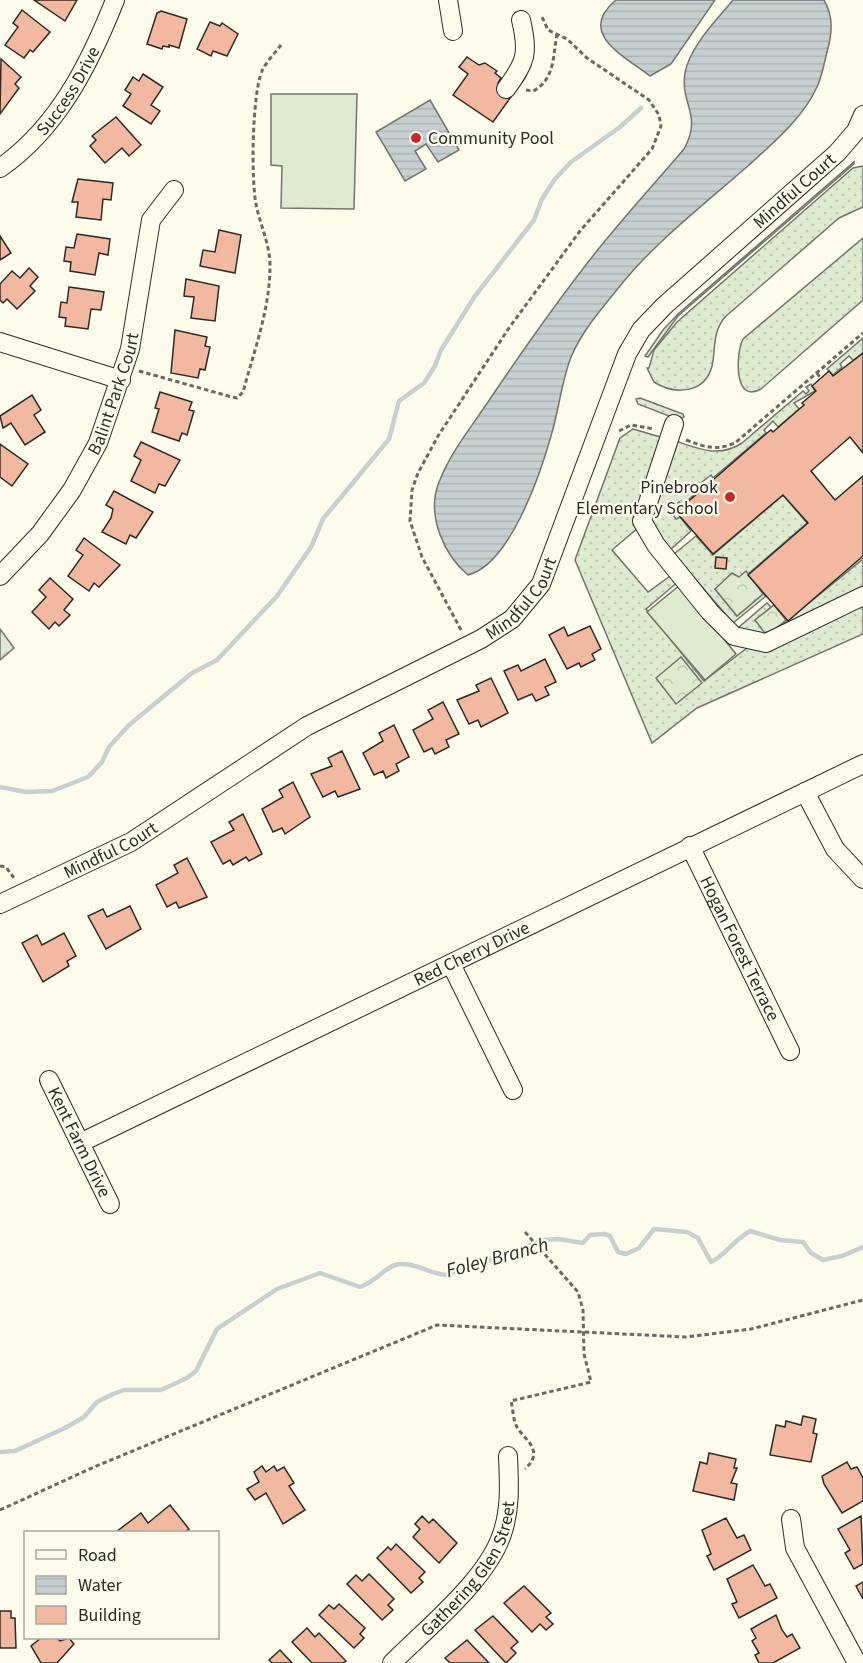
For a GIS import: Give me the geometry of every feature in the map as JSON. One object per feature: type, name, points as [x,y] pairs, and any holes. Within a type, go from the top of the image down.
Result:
[{"type":"street","name":"Success Drive","points":[[0,168],[45,127],[74,87],[96,47],[116,0]]},
{"type":"street","points":[[448,0],[453,31]]},
{"type":"street","points":[[509,84],[524,60],[526,49],[521,20]]},
{"type":"street","name":"Mindful Court","points":[[0,904],[131,842],[307,726],[469,645],[512,620],[541,584],[627,354],[641,330],[664,306],[837,153],[861,128]]},
{"type":"street","name":"Balint Park Court","points":[[0,576],[40,534],[72,490],[98,443],[123,374],[137,309],[151,220],[174,190]]},
{"type":"street","points":[[0,342],[123,374]]},
{"type":"street","points":[[672,430],[642,521],[656,545],[710,612],[734,636],[766,643],[863,596]]},
{"type":"street","name":"Red Cherry Drive","points":[[80,1143],[863,764]]},
{"type":"street","points":[[805,792],[835,849],[863,879]]},
{"type":"street","name":"Hogan Forest Terrace","points":[[690,846],[790,1051]]},
{"type":"street","points":[[451,964],[513,1090]]},
{"type":"street","name":"Kent Farm Drive","points":[[49,1080],[110,1204]]},
{"type":"street","name":"Gathering Glen Street","points":[[392,1663],[478,1576],[492,1556],[502,1534],[509,1498],[508,1456]]},
{"type":"street","points":[[790,1519],[795,1548],[857,1663]]},
{"type":"path","points":[[469,645],[432,577],[414,538],[410,521],[412,490],[418,473],[438,436],[509,328],[580,231],[652,149],[661,126],[654,107],[642,94],[588,58],[567,39],[548,30],[542,17]]},
{"type":"path","points":[[509,84],[529,92],[538,88],[551,71],[557,34]]},
{"type":"path","points":[[123,374],[237,398],[243,392],[269,295],[270,264],[266,236],[256,203],[255,112],[258,83],[262,69],[281,45]]},
{"type":"path","points":[[619,431],[632,425],[672,430],[708,448],[721,449],[735,443],[863,333]]},
{"type":"path","points":[[817,373],[821,379]]},
{"type":"path","points":[[508,1456],[526,1470],[533,1446],[517,1428],[511,1401],[591,1382],[584,1354],[585,1332],[578,1292],[525,1232]]},
{"type":"path","points":[[0,1510],[94,1467],[436,1325],[686,1337],[720,1335],[783,1322],[863,1300]]},
{"type":"green space","points":[[271,94],[357,94],[354,209],[281,208],[282,166],[271,165]]},
{"type":"green space","points":[[854,162],[678,316],[648,357],[645,356],[663,330],[679,313]]},
{"type":"green space","points":[[863,166],[863,207],[839,218],[725,317],[716,335],[712,366],[703,382],[696,387],[679,390],[654,382],[647,368],[649,368],[654,350],[677,322],[853,168]]},
{"type":"green space","points":[[863,238],[863,300],[761,389],[752,392],[745,390],[741,384],[738,365],[743,339]]},
{"type":"green space","points":[[863,338],[863,353],[854,361],[849,356],[833,375],[827,369]]},
{"type":"green space","points":[[811,384],[815,391],[794,403],[799,409],[778,427],[773,421],[764,430],[766,433],[713,478],[711,475],[701,483],[704,487],[682,505],[679,502],[670,510],[676,519],[680,517],[691,531],[670,550],[651,521],[676,441],[709,451],[734,448],[803,391],[806,394],[809,391],[806,387]]},
{"type":"green space","points":[[640,398],[683,414],[684,417],[679,420],[638,404],[636,399]]},
{"type":"green space","points":[[633,429],[664,438],[639,527],[612,550],[648,592],[673,574],[679,581],[646,609],[704,681],[747,648],[777,646],[863,604],[863,634],[697,708],[652,743],[575,560],[620,438]]},
{"type":"green space","points":[[783,495],[807,523],[748,574],[715,589],[737,616],[763,594],[766,596],[733,623],[674,554],[696,536],[713,555]]},
{"type":"green space","points":[[863,559],[863,589],[767,637],[746,633],[738,628],[767,603],[771,607],[755,621],[772,633]]},
{"type":"green space","points":[[746,571],[763,594],[737,616],[715,589],[732,573],[739,577]]},
{"type":"green space","points":[[680,585],[736,654],[705,680],[647,612]]},
{"type":"green space","points":[[774,605],[786,620],[771,633],[764,632],[755,620]]},
{"type":"green space","points":[[0,629],[14,648],[0,660]]},
{"type":"green space","points":[[681,657],[702,683],[676,704],[656,678]]},
{"type":"water","points":[[616,0],[715,0],[671,64],[650,76],[617,52],[602,33],[601,23],[605,12]]},
{"type":"water","points":[[733,0],[824,0],[831,19],[831,32],[817,87],[804,109],[787,129],[649,254],[593,320],[571,357],[546,453],[521,516],[497,554],[483,567],[468,575],[459,567],[445,546],[436,522],[435,497],[443,473],[462,439],[569,287],[684,149],[691,127],[684,84],[688,63],[704,34]]},
{"type":"water","name":"Community Pool","points":[[430,100],[459,150],[438,162],[426,144],[415,151],[426,169],[405,181],[376,132]]},
{"type":"building","points":[[34,0],[77,0],[65,21]]},
{"type":"building","points":[[22,10],[50,32],[33,52],[30,50],[24,58],[5,45],[18,27],[13,23]]},
{"type":"building","points":[[161,11],[187,19],[179,48],[169,45],[169,47],[163,46],[162,49],[147,44],[157,13]]},
{"type":"building","points":[[210,22],[220,26],[222,23],[238,34],[227,56],[213,51],[211,56],[197,49]]},
{"type":"building","points":[[467,57],[479,65],[485,63],[497,71],[495,73],[501,78],[498,83],[513,94],[493,122],[453,95],[468,74],[459,67]]},
{"type":"building","points":[[1,59],[21,77],[15,84],[19,88],[0,114]]},
{"type":"building","points":[[143,74],[163,87],[151,105],[160,111],[151,124],[123,106],[131,94],[125,90],[133,77],[139,81]]},
{"type":"building","points":[[116,117],[141,145],[129,156],[122,148],[105,163],[90,146],[96,140],[92,136]]},
{"type":"building","points":[[78,179],[113,183],[111,200],[103,199],[101,220],[76,217],[78,202],[72,202]]},
{"type":"building","points":[[219,230],[241,235],[235,273],[200,266],[203,250],[215,252]]},
{"type":"building","points":[[77,234],[110,239],[108,255],[99,253],[95,275],[70,271],[71,262],[64,261],[66,247],[74,248]]},
{"type":"building","points":[[0,236],[11,253],[0,260]]},
{"type":"building","points":[[29,268],[38,277],[30,286],[35,291],[17,309],[7,299],[3,303],[0,300],[0,284],[12,271],[20,278]]},
{"type":"building","points":[[186,279],[219,286],[215,321],[191,318],[194,297],[184,296]]},
{"type":"building","points":[[69,287],[104,292],[101,310],[91,309],[88,329],[65,326],[66,318],[59,317],[61,302],[67,303]]},
{"type":"building","points":[[175,330],[207,337],[205,346],[210,347],[205,370],[200,369],[198,378],[171,373]]},
{"type":"building","name":"Pinebrook Elementary School","points":[[863,353],[863,453],[850,437],[811,471],[835,500],[863,476],[863,556],[788,621],[748,575],[808,523],[783,495],[713,554],[676,512],[767,433],[771,430],[773,432],[804,405],[802,403],[816,391],[812,386],[829,371],[833,376]]},
{"type":"building","points":[[160,392],[192,402],[189,410],[194,411],[187,435],[182,433],[179,441],[152,432],[159,409],[155,408]]},
{"type":"building","points":[[32,395],[41,410],[34,415],[45,432],[25,445],[11,423],[3,428],[0,416]]},
{"type":"building","points":[[141,442],[180,460],[165,486],[159,484],[155,493],[131,481],[141,460],[134,456]]},
{"type":"building","points":[[0,444],[28,464],[12,486],[0,477]]},
{"type":"building","points":[[114,491],[153,512],[136,538],[130,535],[126,544],[102,532],[111,518],[113,509],[106,505]]},
{"type":"building","points":[[84,538],[120,565],[99,587],[94,583],[89,591],[68,576],[83,555],[76,550]]},
{"type":"building","points":[[716,557],[727,558],[726,569],[715,568]]},
{"type":"building","points":[[50,578],[73,599],[64,610],[70,615],[59,626],[55,622],[49,629],[32,612],[46,597],[39,590]]},
{"type":"building","points":[[590,626],[601,649],[592,654],[595,660],[581,667],[579,663],[567,669],[549,635],[564,627],[568,636]]},
{"type":"building","points":[[545,659],[556,682],[545,687],[549,695],[536,701],[532,694],[518,700],[504,671],[518,665],[521,671]]},
{"type":"building","points":[[491,678],[508,713],[481,727],[478,720],[469,724],[457,700],[479,691],[476,685]]},
{"type":"building","points":[[443,702],[459,734],[446,740],[449,747],[435,754],[432,748],[424,752],[413,730],[433,719],[428,710]]},
{"type":"building","points":[[394,725],[409,757],[396,764],[399,771],[386,778],[383,771],[374,775],[363,753],[383,741],[379,733]]},
{"type":"building","points":[[342,751],[360,789],[338,797],[335,791],[323,797],[311,774],[332,766],[328,758]]},
{"type":"building","points":[[293,782],[310,817],[285,834],[282,828],[273,832],[262,809],[283,797],[279,790]]},
{"type":"building","points":[[243,814],[262,854],[249,861],[246,857],[233,865],[230,860],[223,864],[211,842],[234,830],[229,822]]},
{"type":"building","points":[[187,858],[207,897],[179,908],[176,902],[167,907],[156,885],[178,873],[174,865]]},
{"type":"building","points":[[130,906],[141,929],[106,949],[88,916],[103,909],[107,917]]},
{"type":"building","points":[[64,933],[76,956],[67,961],[69,966],[43,982],[22,943],[37,935],[42,945]]},
{"type":"building","points":[[803,1416],[816,1419],[813,1433],[817,1434],[811,1462],[770,1455],[776,1425],[785,1427],[786,1421],[801,1425]]},
{"type":"building","points":[[709,1453],[736,1459],[734,1468],[737,1468],[731,1483],[737,1484],[734,1500],[693,1491],[700,1462],[707,1464]]},
{"type":"building","points":[[847,1462],[851,1469],[857,1467],[863,1478],[863,1501],[842,1513],[824,1484],[822,1476]]},
{"type":"building","points":[[262,1466],[266,1472],[274,1466],[277,1471],[284,1467],[294,1483],[289,1486],[305,1510],[283,1524],[266,1493],[255,1500],[247,1489],[259,1482],[254,1472]]},
{"type":"building","points":[[170,1505],[189,1529],[186,1531],[117,1531],[141,1513],[148,1523]]},
{"type":"building","points":[[422,1516],[429,1523],[433,1519],[457,1543],[439,1563],[413,1537],[420,1529],[415,1524]]},
{"type":"building","points":[[861,1516],[863,1564],[854,1569],[845,1553],[850,1550],[838,1529]]},
{"type":"building","points":[[726,1518],[737,1538],[744,1535],[751,1550],[714,1570],[707,1556],[711,1554],[702,1530]]},
{"type":"building","points":[[396,1544],[425,1572],[419,1578],[423,1582],[411,1593],[377,1558],[388,1547],[391,1550]]},
{"type":"building","points":[[753,1565],[765,1586],[770,1584],[777,1598],[739,1618],[732,1604],[737,1602],[727,1579]]},
{"type":"building","points":[[369,1574],[394,1599],[388,1605],[393,1610],[382,1620],[347,1584],[356,1575],[362,1581]]},
{"type":"building","points":[[863,1582],[863,1599],[856,1586]]},
{"type":"building","points":[[524,1586],[551,1613],[546,1617],[553,1624],[546,1630],[540,1624],[532,1632],[504,1603]]},
{"type":"building","points":[[339,1604],[365,1628],[360,1634],[364,1638],[354,1648],[319,1615],[329,1605],[334,1609]]},
{"type":"building","points":[[0,1611],[11,1611],[11,1618],[15,1618],[16,1648],[0,1648]]},
{"type":"building","points":[[776,1615],[787,1637],[792,1634],[800,1648],[773,1663],[759,1663],[755,1655],[759,1653],[752,1641],[756,1638],[751,1629]]},
{"type":"building","points":[[493,1616],[518,1642],[511,1648],[516,1653],[506,1663],[475,1630]]},
{"type":"building","points":[[307,1628],[315,1637],[319,1633],[346,1661],[343,1663],[312,1663],[292,1642]]},
{"type":"building","points":[[40,1639],[60,1641],[70,1639],[74,1644],[57,1663],[41,1663],[31,1646]]},
{"type":"building","points":[[467,1640],[489,1663],[450,1663],[445,1658]]},
{"type":"building","points":[[280,1650],[292,1663],[272,1663],[269,1660]]},
{"type":"waterway","points":[[0,787],[26,792],[52,791],[88,777],[102,762],[109,747],[129,725],[192,673],[217,660],[277,596],[311,547],[323,519],[389,439],[399,401],[424,383],[435,366],[441,350],[475,296],[534,220],[542,199],[555,179],[571,162],[620,127],[641,108]]},
{"type":"waterway","name":"Foley Branch","points":[[0,1452],[15,1451],[65,1428],[84,1417],[97,1402],[113,1394],[124,1390],[161,1390],[187,1378],[196,1371],[217,1329],[277,1289],[320,1273],[360,1287],[395,1265],[407,1264],[446,1275],[544,1240],[558,1239],[583,1243],[590,1235],[604,1234],[610,1236],[618,1252],[626,1254],[639,1248],[654,1229],[687,1232],[698,1238],[711,1262],[750,1231],[780,1240],[803,1242],[811,1253],[823,1260],[842,1256],[863,1247]]},
{"type":"place","name":"Community Pool","points":[[416,138]]},
{"type":"place","name":"Pinebrook Elementary School","points":[[730,497]]}]
